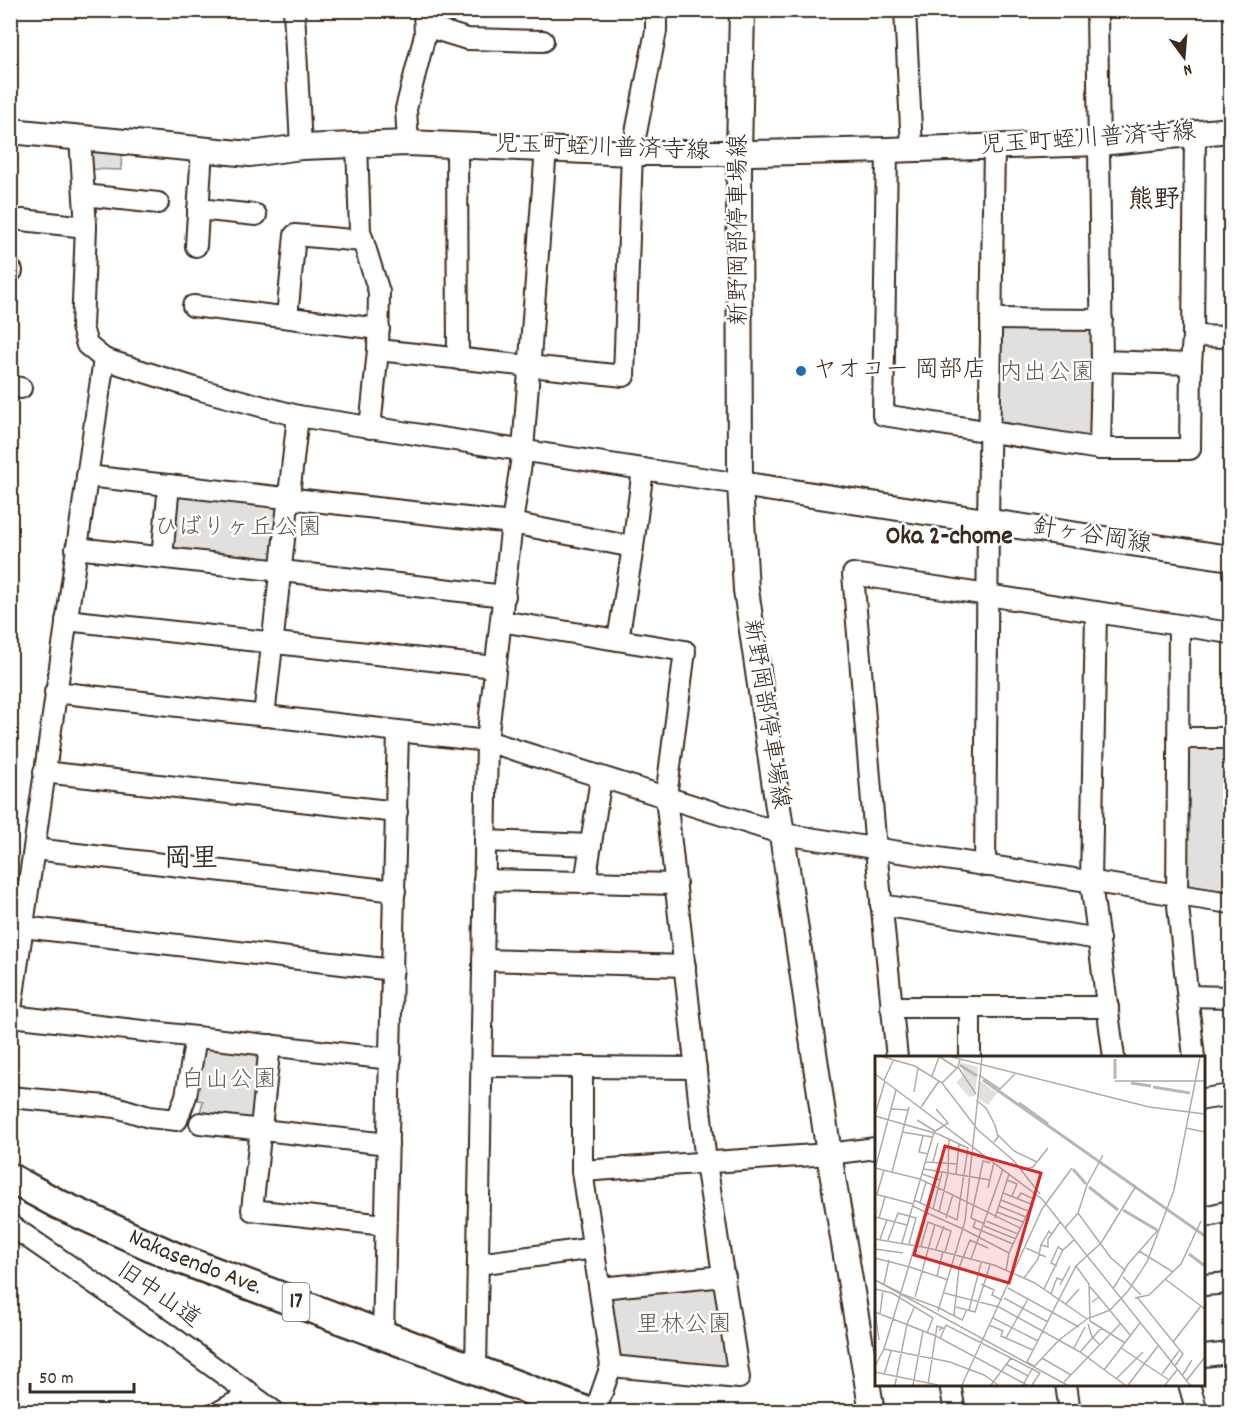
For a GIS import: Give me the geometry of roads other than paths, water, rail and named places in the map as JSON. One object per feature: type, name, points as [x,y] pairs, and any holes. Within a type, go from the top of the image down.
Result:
[{"type":"highway","name":"Nakasendo Ave.","points":[[10,1178],[58,1204],[175,1257],[588,1412]]},
{"type":"main road","name":"新野岡部停車場線","points":[[742,10],[739,153],[740,484],[746,590],[829,1154],[872,1412]]},
{"type":"main road","name":"児玉町蛭川普済寺線","points":[[10,131],[250,154],[301,147],[408,143],[632,153],[887,150],[1100,142],[1230,130]]},
{"type":"main road","name":"針ヶ谷岡線","points":[[740,484],[1230,558]]},
{"type":"street","points":[[294,10],[301,147]]},
{"type":"street","points":[[378,350],[531,368],[624,376],[632,153],[656,31],[656,10]]},
{"type":"street","points":[[904,10],[912,148]]},
{"type":"street","points":[[1097,10],[1102,320],[1100,449]]},
{"type":"street","points":[[408,143],[406,109],[425,35],[424,18],[466,39],[543,41]]},
{"type":"street","points":[[887,150],[884,415],[1100,449],[1190,449],[1195,133]]},
{"type":"street","points":[[80,138],[86,227],[82,327],[87,345],[104,358],[201,390],[298,416],[740,484]]},
{"type":"street","points":[[357,144],[360,231],[379,292],[378,350],[370,428]]},
{"type":"street","points":[[457,144],[458,359]]},
{"type":"street","points":[[985,866],[994,147]]},
{"type":"street","points":[[476,1370],[487,741],[512,523],[523,450],[546,148]]},
{"type":"street","points":[[196,246],[202,149]]},
{"type":"street","points":[[84,195],[158,203]]},
{"type":"street","points":[[198,209],[256,215]]},
{"type":"street","points":[[22,220],[86,227]]},
{"type":"street","points":[[287,317],[295,235],[363,241]]},
{"type":"street","points":[[193,306],[378,328]]},
{"type":"street","points":[[991,319],[1102,320]]},
{"type":"street","points":[[1193,336],[1230,337]]},
{"type":"street","points":[[104,358],[11,1016],[391,1059]]},
{"type":"street","points":[[1102,361],[1191,363]]},
{"type":"street","points":[[264,716],[298,416]]},
{"type":"street","points":[[618,640],[643,469]]},
{"type":"street","points":[[87,476],[512,523],[633,547]]},
{"type":"street","points":[[162,557],[169,485]]},
{"type":"street","points":[[76,548],[505,596]]},
{"type":"street","points":[[897,1056],[876,850],[853,574],[1230,633]]},
{"type":"street","points":[[1096,612],[1092,882],[1114,1056]]},
{"type":"street","points":[[66,620],[495,667]]},
{"type":"street","points":[[501,621],[685,651],[666,797],[706,1163],[739,1378],[611,1366]]},
{"type":"street","points":[[1179,626],[1177,896],[1194,1056]]},
{"type":"street","points":[[56,692],[487,741],[783,834],[1230,903]]},
{"type":"street","points":[[383,1335],[398,731]]},
{"type":"street","points":[[1178,738],[1230,738]]},
{"type":"street","points":[[44,772],[397,812]]},
{"type":"street","points":[[585,882],[601,778]]},
{"type":"street","points":[[485,841],[591,845]]},
{"type":"street","points":[[34,849],[395,891]]},
{"type":"street","points":[[484,880],[675,884]]},
{"type":"street","points":[[881,905],[1099,939]]},
{"type":"street","points":[[23,927],[393,970]]},
{"type":"street","points":[[483,960],[685,966]]},
{"type":"street","points":[[1188,996],[1230,997]]},
{"type":"street","points":[[891,1007],[1108,1007]]},
{"type":"street","points":[[970,1007],[970,1056]]},
{"type":"street","points":[[10,1097],[116,1107],[149,1117],[177,1120],[186,1096],[196,1037]]},
{"type":"street","points":[[270,1045],[252,1210],[385,1225]]},
{"type":"street","points":[[482,1066],[696,1068]]},
{"type":"street","points":[[582,1067],[582,1171],[611,1366],[595,1412]]},
{"type":"street","points":[[1205,1099],[1230,1095]]},
{"type":"street","points":[[200,1124],[388,1144]]},
{"type":"street","points":[[582,1171],[829,1154],[875,1148]]},
{"type":"street","points":[[1205,1217],[1230,1211]]},
{"type":"street","name":"旧中山道","points":[[10,1224],[275,1412]]},
{"type":"street","points":[[478,1264],[594,1248]]},
{"type":"street","points":[[600,1288],[725,1276]]},
{"type":"street","points":[[1205,1285],[1230,1283]]},
{"type":"street","points":[[1205,1356],[1230,1353]]},
{"type":"street","points":[[950,1386],[955,1412]]},
{"type":"street","points":[[1066,1386],[1070,1412]]},
{"type":"street","points":[[1190,1386],[1197,1412]]},
{"type":"street","points":[[219,1412],[240,1400],[248,1391]]},
{"type":"place","name":"ヤオコー 岡部店","points":[[801,371]]},
{"type":"district","name":"熊野","points":[[1154,201]]},
{"type":"district","name":"Oka 2-chome","points":[[949,537]]},
{"type":"district","name":"岡里","points":[[191,860]]},
{"type":"park label","name":"内出公園","points":[[1047,374]]},
{"type":"park label","name":"ひばりヶ丘公園","points":[[238,529]]},
{"type":"park label","name":"白山公園","points":[[229,1081]]},
{"type":"park label","name":"里林公園","points":[[684,1326]]}]
